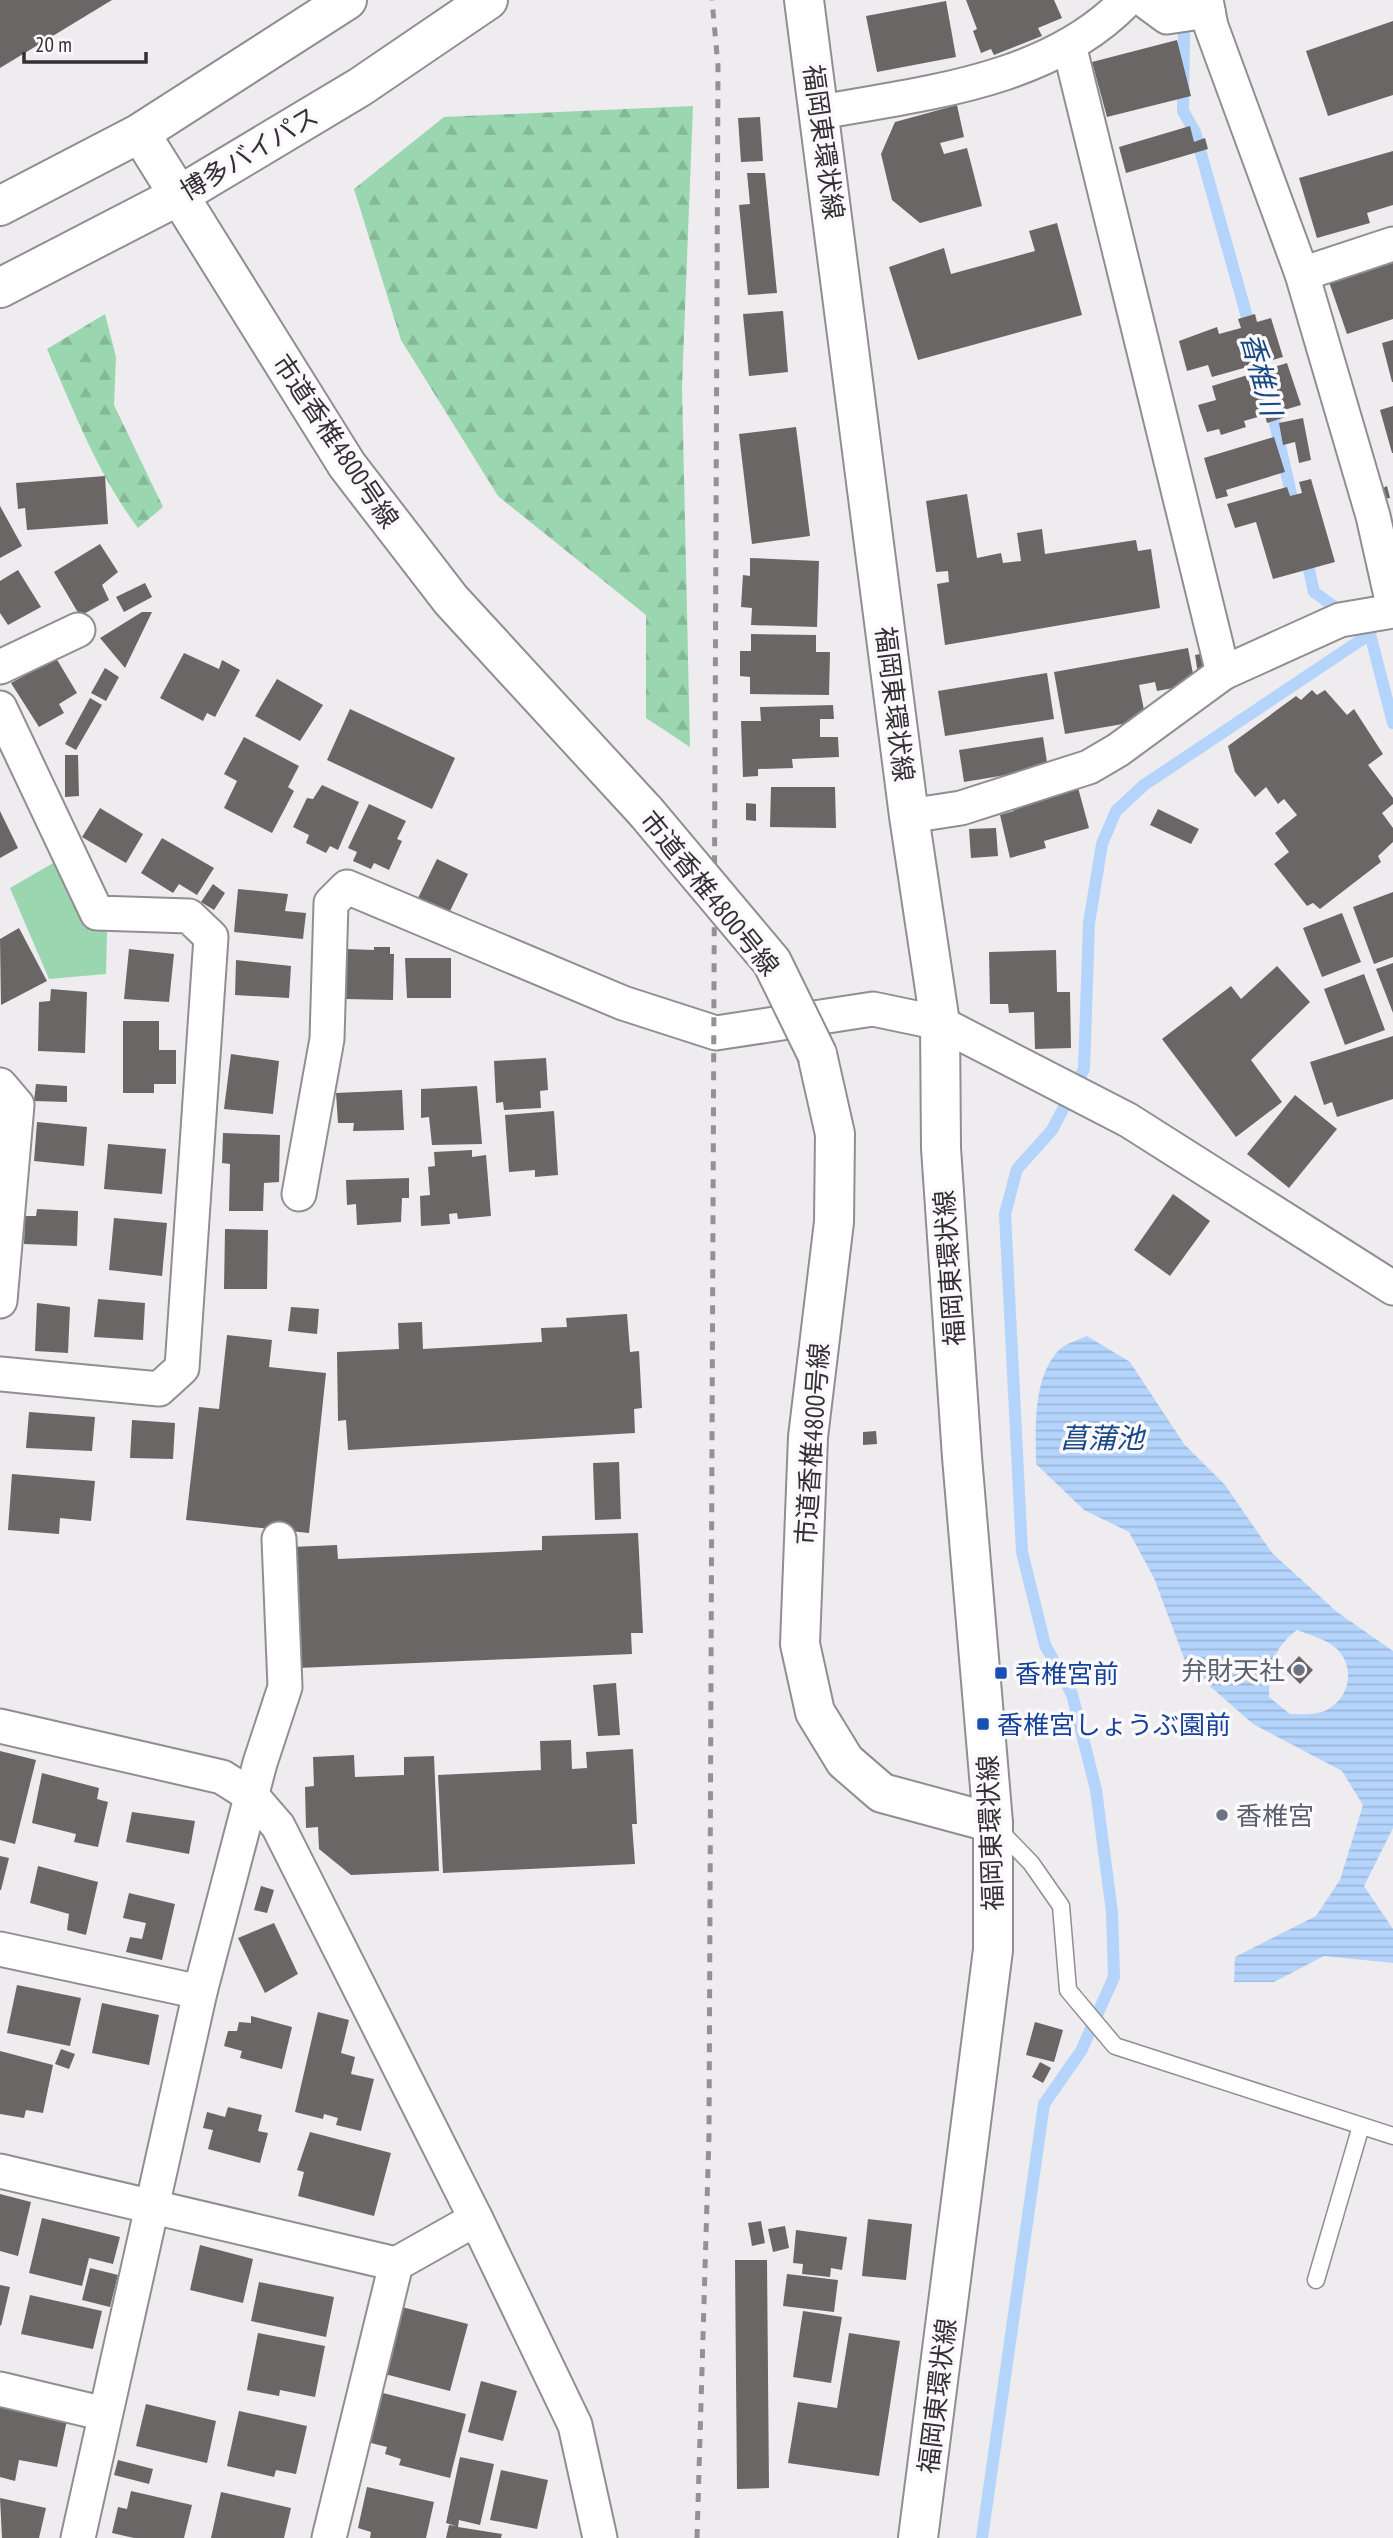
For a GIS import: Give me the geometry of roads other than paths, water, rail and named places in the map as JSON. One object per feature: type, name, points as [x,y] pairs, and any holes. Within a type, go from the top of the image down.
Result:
[{"type":"main road","points":[[0,206],[140,133],[348,0]]},
{"type":"main road","name":"博多バイパス","points":[[0,288],[178,196],[360,87],[488,0]]},
{"type":"main road","name":"福岡東環状線","points":[[804,0],[821,112],[909,816],[940,1023],[941,1148],[962,1457],[993,1823],[993,1950],[918,2538]]},
{"type":"main road","name":"市道香椎4800号線","points":[[140,133],[347,465],[451,600],[646,812],[772,962],[817,1054],[835,1134],[834,1222],[808,1437],[800,1644],[815,1712],[845,1761],[882,1793],[924,1807],[993,1823]]},
{"type":"street","points":[[821,112],[984,79],[1053,57],[1103,26],[1127,0]]},
{"type":"street","points":[[1144,0],[1167,18],[1207,5],[1211,26],[1302,274],[1373,516],[1393,605]]},
{"type":"street","points":[[1069,45],[1223,673]]},
{"type":"street","points":[[1302,274],[1393,244]]},
{"type":"street","points":[[909,816],[961,808],[1089,766],[1118,751],[1223,673],[1340,620],[1393,611]]},
{"type":"street","points":[[0,667],[78,630]]},
{"type":"street","points":[[0,708],[97,913],[189,916],[211,937],[182,1368],[159,1389],[0,1374]]},
{"type":"street","points":[[299,1194],[327,1039],[331,903],[347,887],[623,1003],[716,1033],[873,1009],[940,1023],[1128,1120],[1393,1288]]},
{"type":"street","points":[[0,1085],[17,1105],[0,1301]]},
{"type":"street","points":[[78,2538],[200,1992],[252,1796],[285,1687],[279,1539]]},
{"type":"street","points":[[0,1727],[222,1777],[252,1796],[278,1826],[476,2219],[575,2425],[600,2538]]},
{"type":"street","points":[[0,1949],[200,1992]]},
{"type":"street","points":[[0,2171],[396,2264],[476,2219]]},
{"type":"street","points":[[329,2538],[396,2264]]},
{"type":"street","points":[[0,2389],[105,2414]]},
{"type":"lane","points":[[993,1823],[1031,1863],[1060,1906],[1068,1990],[1115,2046],[1393,2136]]},
{"type":"lane","points":[[1316,2280],[1361,2126]]},
{"type":"water","name":"菖蒲池","points":[[1087,1336],[1130,1362],[1184,1444],[1225,1485],[1272,1553],[1337,1612],[1393,1651],[1393,1828],[1364,1886],[1393,1929],[1393,1963],[1324,1956],[1274,1982],[1234,1982],[1235,1957],[1316,1916],[1340,1880],[1363,1805],[1342,1771],[1253,1724],[1187,1666],[1154,1578],[1129,1532],[1084,1510],[1036,1464],[1037,1405],[1044,1376],[1058,1351]],"holes":[[[1297,1630],[1333,1646],[1344,1658],[1347,1667],[1348,1677],[1342,1696],[1336,1704],[1315,1714],[1290,1714],[1269,1697],[1274,1659],[1282,1644]]]},
{"type":"waterway","name":"香椎川","points":[[1181,17],[1184,35],[1183,111],[1195,132],[1251,331]]},
{"type":"waterway","name":"香椎川","points":[[1271,406],[1295,511]]},
{"type":"waterway","name":"香椎川","points":[[1306,556],[1314,592],[1346,615]]},
{"type":"waterway","name":"香椎川","points":[[1366,631],[1370,634],[1393,723]]},
{"type":"waterway","points":[[982,2538],[1044,2104],[1081,2051],[1114,1977],[1112,1912],[1096,1790],[1072,1694],[1045,1645],[1022,1552],[1005,1214],[1017,1169],[1052,1130],[1084,1069],[1089,923],[1102,844],[1116,811],[1144,785],[1370,634]]},
{"type":"railway","points":[[697,2538],[709,2135],[718,66],[712,0]]},
{"type":"place","name":"弁財天社","points":[[1299,1670]]},
{"type":"place","name":"香椎宮前","points":[[1001,1673]]},
{"type":"place","name":"香椎宮しょうぶ園前","points":[[983,1724]]},
{"type":"place","name":"香椎宮","points":[[1222,1815]]}]
